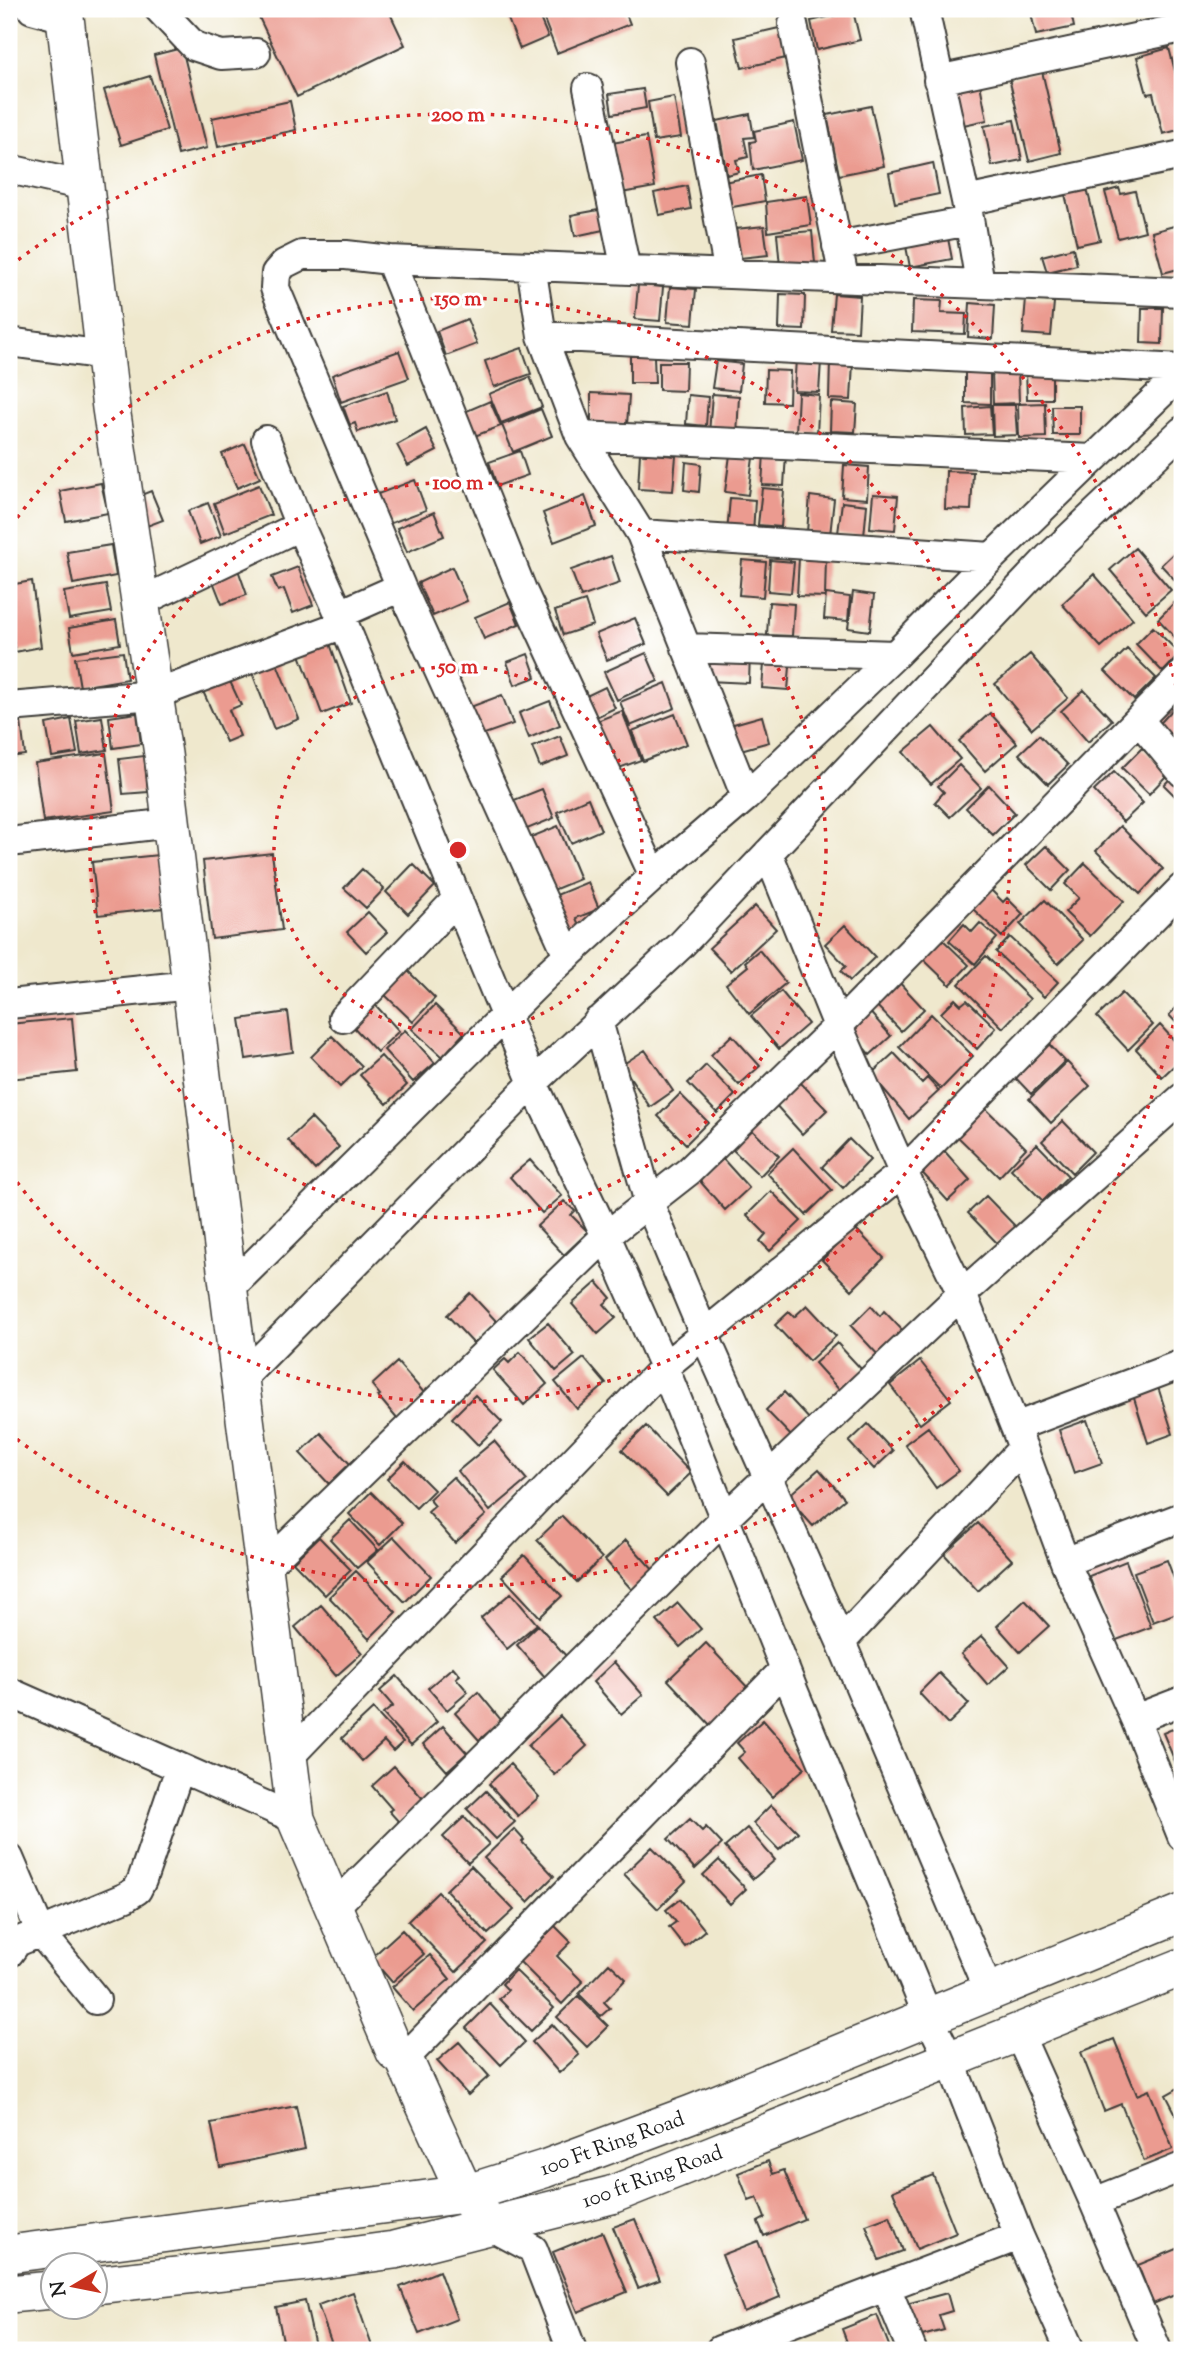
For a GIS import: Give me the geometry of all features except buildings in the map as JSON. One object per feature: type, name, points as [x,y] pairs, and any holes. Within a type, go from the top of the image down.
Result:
[{"type":"main road","points":[[54,12],[85,187],[105,355],[154,695],[296,1819],[396,2052],[404,2059],[465,2194],[490,2226]]},
{"type":"main road","name":"100 Ft Ring Road","points":[[9,2254],[465,2194],[544,2169],[694,2113],[1182,1913]]},
{"type":"main road","name":"100 ft Ring Road","points":[[108,2283],[394,2250],[611,2195],[1182,1967]]},
{"type":"main road","points":[[9,2294],[38,2291]]},
{"type":"street","points":[[159,9],[194,47],[221,55],[256,52]]},
{"type":"street","points":[[924,9],[968,211],[979,283]]},
{"type":"street","points":[[793,24],[844,278]]},
{"type":"street","points":[[938,80],[1182,29]]},
{"type":"street","points":[[690,62],[729,274]]},
{"type":"street","points":[[588,88],[626,270]]},
{"type":"street","points":[[837,246],[1182,155]]},
{"type":"street","points":[[9,169],[85,187]]},
{"type":"street","points":[[1070,2350],[1019,2236],[950,2060],[928,2016],[663,1367],[541,1077],[512,1009],[457,899],[364,606],[275,288],[276,273],[284,264],[302,255],[346,255],[390,260],[1182,292]]},
{"type":"street","points":[[390,260],[523,590],[653,877]]},
{"type":"street","points":[[531,266],[542,335],[580,436],[641,534],[746,797]]},
{"type":"street","points":[[542,335],[1182,371]]},
{"type":"street","points":[[9,342],[105,355]]},
{"type":"street","points":[[229,1289],[546,975],[746,797],[895,656],[1182,371]]},
{"type":"street","points":[[241,1379],[541,1077],[680,946],[1049,557],[1182,431]]},
{"type":"street","points":[[580,436],[1093,459]]},
{"type":"street","points":[[266,440],[300,526],[364,606],[568,955]]},
{"type":"street","points":[[140,602],[300,526]]},
{"type":"street","points":[[641,534],[992,557]]},
{"type":"street","points":[[9,708],[154,695],[364,606]]},
{"type":"street","points":[[686,648],[895,656]]},
{"type":"street","points":[[264,1569],[606,1236],[689,1171],[838,1026],[1182,675]]},
{"type":"street","points":[[1139,719],[1182,772]]},
{"type":"street","points":[[9,842],[171,823]]},
{"type":"street","points":[[768,853],[838,1026],[961,1294],[1019,1437],[1065,1562],[1135,1719],[1182,1836]]},
{"type":"street","points":[[287,1759],[663,1367],[903,1171],[1182,888]]},
{"type":"street","points":[[343,1018],[457,899]]},
{"type":"street","points":[[9,1004],[191,985]]},
{"type":"street","points":[[598,1021],[649,1203],[704,1334],[841,1642],[989,1992]]},
{"type":"street","points":[[333,1908],[724,1518],[961,1294],[1182,1098]]},
{"type":"street","points":[[841,1642],[1019,1437],[1182,1364]]},
{"type":"street","points":[[1065,1562],[1182,1517]]},
{"type":"street","points":[[404,2059],[785,1669]]},
{"type":"street","points":[[9,1692],[296,1819]]},
{"type":"street","points":[[1135,1719],[1182,1701]]},
{"type":"street","points":[[9,1953],[18,1942],[137,1890],[180,1768]]},
{"type":"street","points":[[9,1858],[41,1933],[96,2000]]},
{"type":"street","points":[[1018,2032],[1157,2350]]},
{"type":"street","points":[[1094,2202],[1182,2167]]},
{"type":"street","points":[[490,2226],[533,2249],[572,2350]]},
{"type":"street","points":[[720,2350],[769,2341],[886,2287],[1019,2236]]},
{"type":"street","points":[[886,2287],[912,2350]]}]
